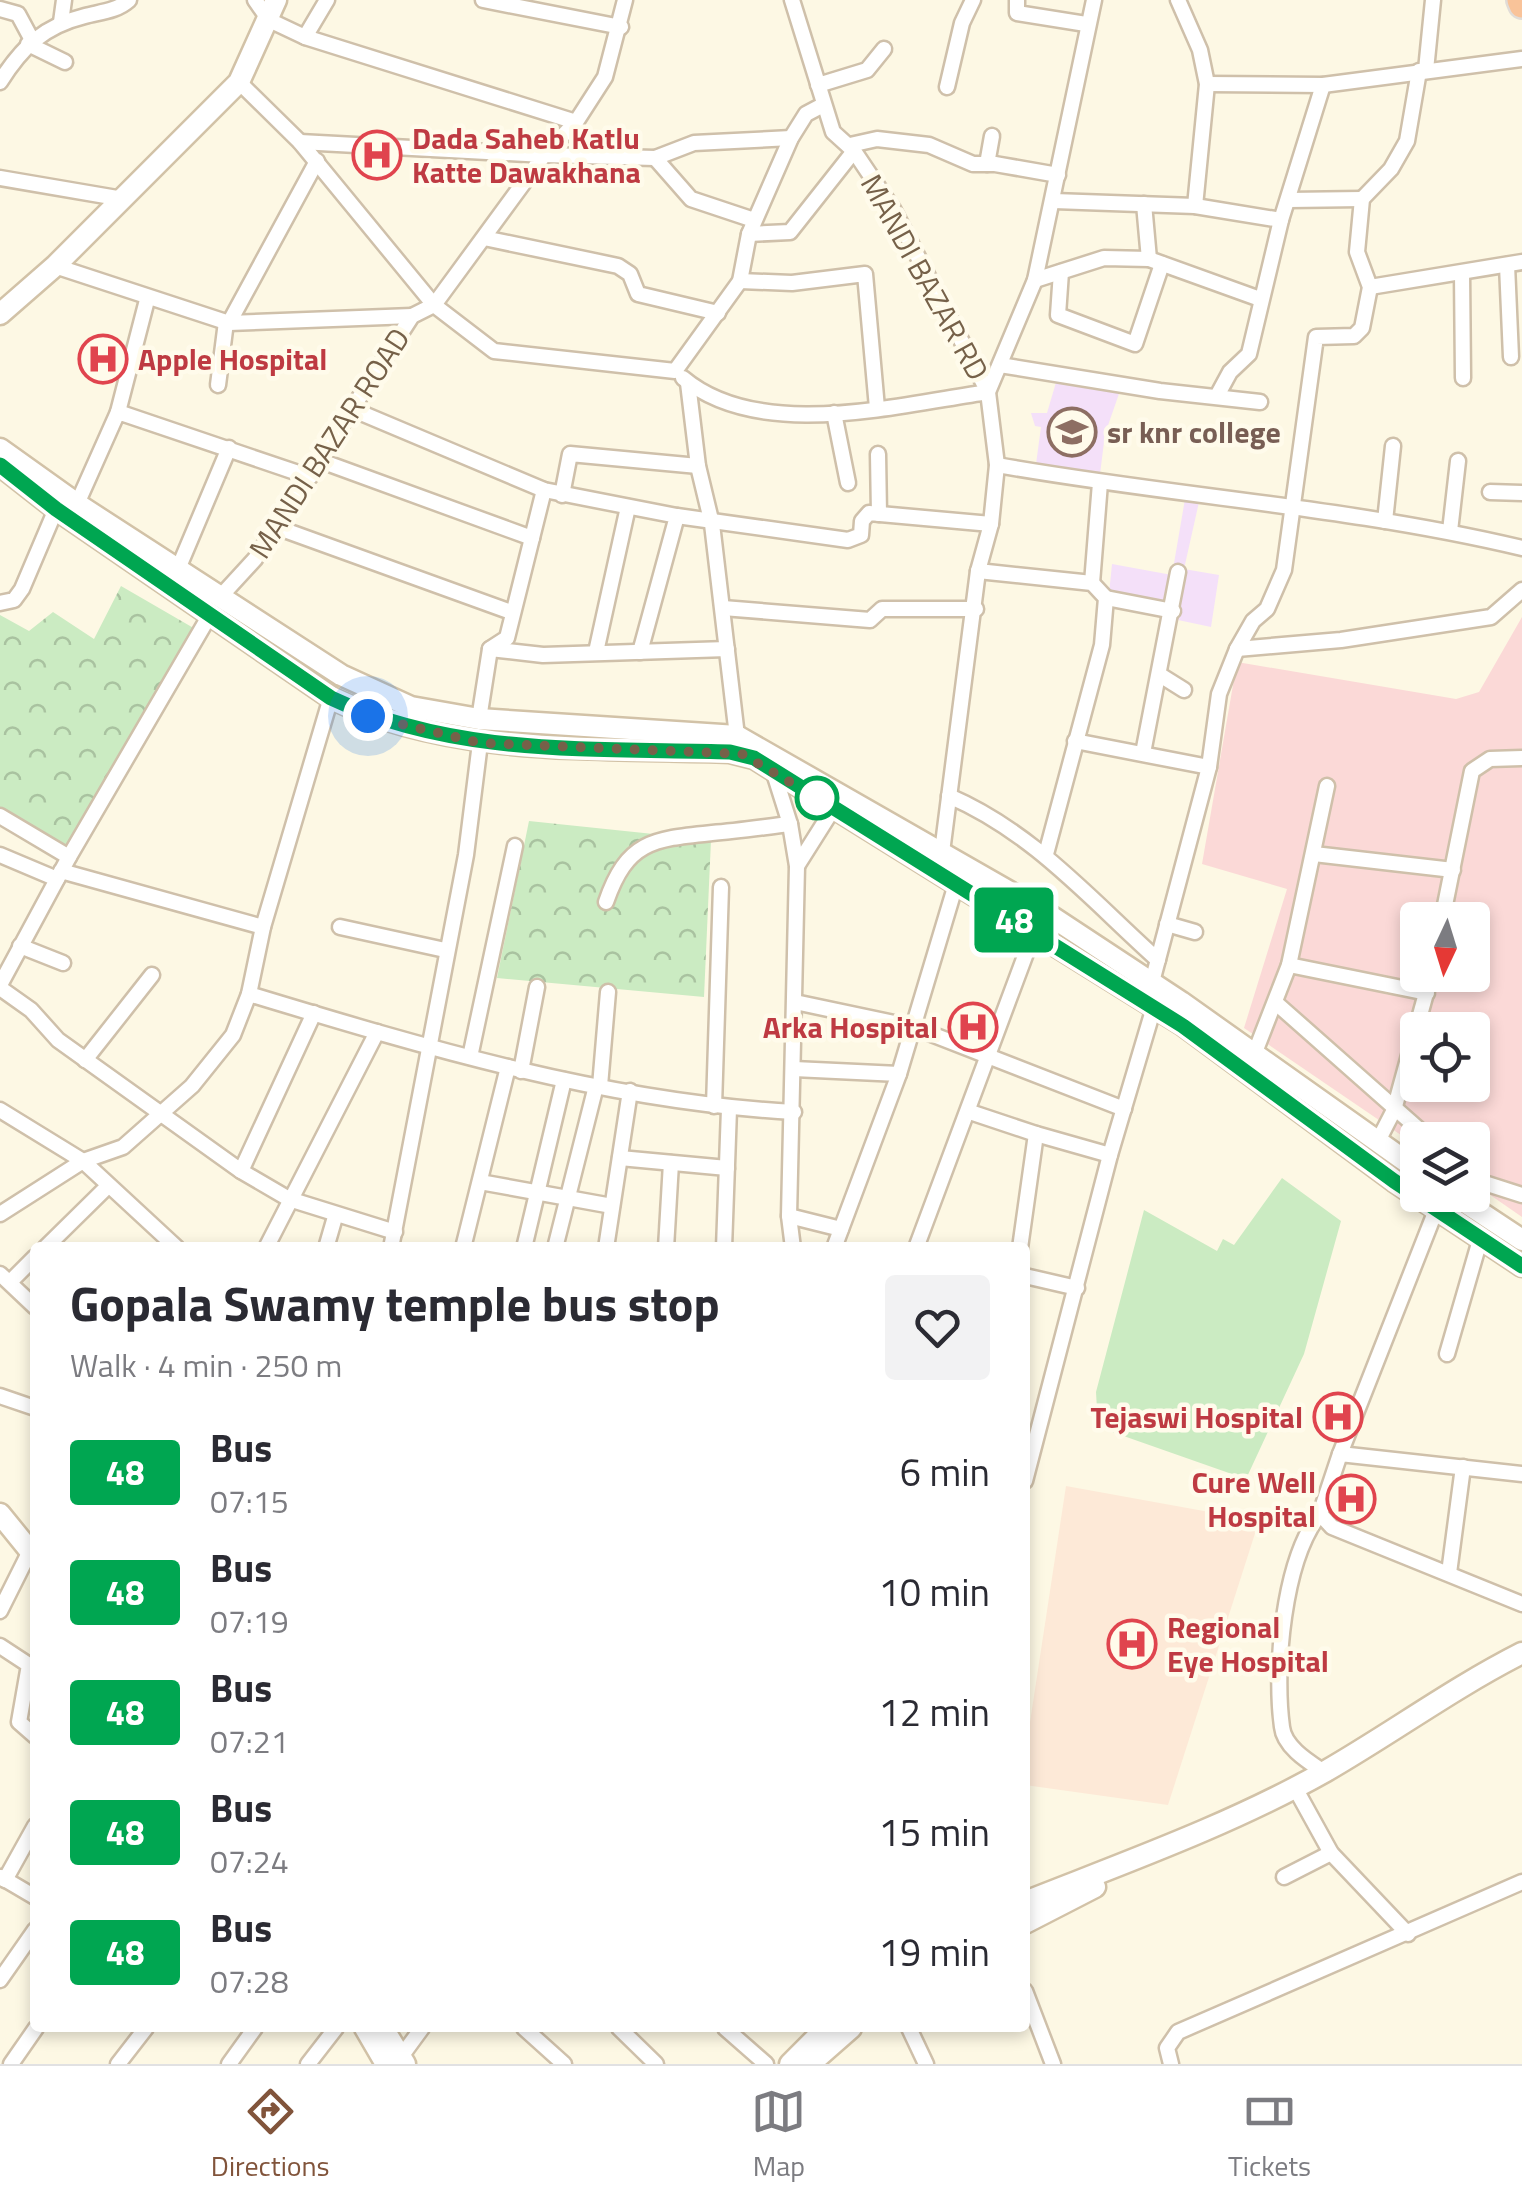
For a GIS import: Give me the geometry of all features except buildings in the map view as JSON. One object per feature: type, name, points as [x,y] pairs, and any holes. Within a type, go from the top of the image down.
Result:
[{"type":"main road","points":[[0,314],[55,266],[240,82],[272,10]]},
{"type":"main road","points":[[0,449],[66,507],[178,569],[331,698],[401,727],[480,743],[730,752],[754,758],[1400,1158]]},
{"type":"main road","points":[[0,465],[216,604],[340,675],[411,707],[479,719],[737,736],[766,750],[942,852],[1152,982],[1400,1181]]},
{"type":"main road","points":[[1439,1212],[1522,1266]]},
{"type":"main road","points":[[1480,1212],[1522,1240]]},
{"type":"main road","points":[[0,1514],[30,1552]]},
{"type":"main road","points":[[1030,1921],[1122,1868],[1324,1772],[1468,1680],[1522,1653]]},
{"type":"main road","points":[[1030,1900],[1122,1868]]},
{"type":"main road","points":[[368,2032],[397,2062]]},
{"type":"main road","points":[[385,2032],[397,2062]]},
{"type":"main road","points":[[790,2064],[822,2032]]},
{"type":"main road","points":[[810,2064],[846,2032]]},
{"type":"street","points":[[61,22],[64,0]]},
{"type":"street","points":[[0,82],[6,60],[61,22],[121,7],[128,0]]},
{"type":"street","points":[[255,0],[305,37],[576,122],[605,76],[621,27],[625,0]]},
{"type":"street","points":[[305,37],[326,0]]},
{"type":"street","points":[[483,0],[621,27]]},
{"type":"street","name":"MANDI BAZAR RD","points":[[792,0],[833,132],[852,148],[927,270],[988,392]]},
{"type":"street","points":[[947,87],[962,23],[973,0]]},
{"type":"street","points":[[1017,0],[1018,13],[1086,24]]},
{"type":"street","points":[[942,852],[978,572],[991,524],[997,465],[988,392],[1035,280],[1094,0]]},
{"type":"street","points":[[1178,0],[1200,50],[1206,84],[1196,206]]},
{"type":"street","points":[[1030,1462],[1110,1155],[1154,1007],[1152,982],[1209,767],[1219,694],[1237,650],[1253,621],[1267,609],[1284,570],[1316,337],[1358,334],[1370,287],[1357,252],[1362,199],[1390,169],[1407,141],[1434,0]]},
{"type":"street","points":[[0,9],[19,7],[30,42],[64,62]]},
{"type":"street","points":[[818,85],[866,70],[884,49]]},
{"type":"street","points":[[1206,84],[1323,85],[1522,58]]},
{"type":"street","points":[[240,82],[317,161],[434,305],[494,352],[675,371],[688,383],[750,410],[834,413],[988,392]]},
{"type":"street","points":[[1217,396],[1230,372],[1250,354],[1281,220],[1323,85]]},
{"type":"street","points":[[675,371],[740,281],[752,227],[791,138],[806,114],[822,106]]},
{"type":"street","name":"MANDI BAZAR ROAD","points":[[0,986],[62,869],[216,604],[321,462],[412,316],[434,305],[544,154],[576,122]]},
{"type":"street","points":[[987,164],[992,136]]},
{"type":"street","points":[[300,142],[655,158],[694,143],[791,138]]},
{"type":"street","points":[[655,158],[691,200],[752,227],[790,232],[852,148],[877,139],[929,145],[973,164],[1058,175]]},
{"type":"street","points":[[218,384],[228,323],[317,161]]},
{"type":"street","points":[[0,178],[124,199]]},
{"type":"street","points":[[1289,200],[1362,199]]},
{"type":"street","points":[[1054,200],[1196,206],[1281,220]]},
{"type":"street","points":[[1061,272],[1058,315],[1135,344],[1155,261],[1144,204]]},
{"type":"street","points":[[484,238],[618,266],[630,274],[638,294],[718,313]]},
{"type":"street","points":[[1035,280],[1104,258],[1155,261],[1260,299]]},
{"type":"street","points":[[1370,287],[1514,264],[1511,357]]},
{"type":"street","points":[[55,266],[147,300],[228,323],[412,316]]},
{"type":"street","points":[[1462,273],[1463,378]]},
{"type":"street","points":[[740,281],[792,284],[864,274],[877,408]]},
{"type":"street","points":[[0,603],[14,600],[22,589],[118,412],[147,300]]},
{"type":"street","points":[[1000,365],[1260,402]]},
{"type":"street","points":[[688,383],[698,466],[712,524],[737,736]]},
{"type":"street","points":[[354,410],[544,490],[712,524],[848,540],[861,535],[865,515],[991,524]]},
{"type":"street","points":[[118,412],[310,477]]},
{"type":"street","points":[[834,413],[848,484]]},
{"type":"street","points":[[1386,521],[1393,446]]},
{"type":"street","points":[[178,569],[229,448]]},
{"type":"street","points":[[562,495],[570,454],[698,466]]},
{"type":"street","points":[[878,454],[879,514]]},
{"type":"street","points":[[1450,531],[1458,461]]},
{"type":"street","points":[[321,462],[532,538]]},
{"type":"street","points":[[997,465],[1100,484],[1450,531],[1522,548]]},
{"type":"street","points":[[1092,583],[1100,484]]},
{"type":"street","points":[[479,719],[490,649],[507,638],[544,490]]},
{"type":"street","points":[[1490,492],[1522,493]]},
{"type":"street","points":[[596,652],[628,507]]},
{"type":"street","points":[[640,652],[677,516]]},
{"type":"street","points":[[276,526],[511,612]]},
{"type":"street","points":[[978,572],[1092,583],[1106,598],[1172,610]]},
{"type":"street","points":[[1143,754],[1178,572]]},
{"type":"street","points":[[1237,650],[1341,640],[1491,617],[1522,590]]},
{"type":"street","points":[[1046,854],[1102,645],[1106,598]]},
{"type":"street","points":[[723,608],[870,620],[882,609],[976,609]]},
{"type":"street","points":[[490,649],[543,655],[728,648]]},
{"type":"street","points":[[0,1214],[83,1161],[123,1147],[192,1086],[233,1036],[249,994],[263,926],[340,675]]},
{"type":"street","points":[[1160,675],[1184,690]]},
{"type":"street","points":[[1075,741],[1209,767]]},
{"type":"street","points":[[0,986],[85,1060],[241,1171],[289,1199],[393,1240],[466,854],[480,743]]},
{"type":"street","points":[[766,750],[790,824],[797,866],[789,1216],[792,1242]]},
{"type":"street","points":[[1446,902],[1472,771],[1490,759],[1522,758]]},
{"type":"street","points":[[1251,1063],[1290,964],[1326,786]]},
{"type":"street","points":[[949,796],[992,814],[1046,854],[1158,960]]},
{"type":"street","points":[[797,866],[834,809]]},
{"type":"street","points":[[0,816],[62,869]]},
{"type":"street","points":[[606,902],[617,870],[641,847],[668,836],[790,824]]},
{"type":"street","points":[[470,1057],[515,846]]},
{"type":"street","points":[[1314,854],[1453,870]]},
{"type":"street","points":[[0,855],[263,926]]},
{"type":"street","points":[[836,1242],[899,1074],[956,884]]},
{"type":"street","points":[[722,888],[722,1108],[727,1168],[724,1242]]},
{"type":"street","points":[[1167,924],[1195,932]]},
{"type":"street","points":[[340,927],[446,950]]},
{"type":"street","points":[[918,1242],[1034,932]]},
{"type":"street","points":[[20,946],[63,963]]},
{"type":"street","points":[[1290,964],[1427,993],[1394,1110],[1377,1143]]},
{"type":"street","points":[[85,1060],[152,975]]},
{"type":"street","points":[[465,1242],[537,986]]},
{"type":"street","points":[[557,1242],[598,1086],[608,992]]},
{"type":"street","points":[[249,994],[564,1080],[722,1108],[794,1112]]},
{"type":"street","points":[[796,1002],[913,1027],[1124,1109]]},
{"type":"street","points":[[1276,1003],[1408,1122]]},
{"type":"street","points":[[241,1171],[314,1014]]},
{"type":"street","points":[[269,1242],[378,1032]]},
{"type":"street","points":[[794,1069],[899,1074]]},
{"type":"street","points":[[525,1242],[564,1080]]},
{"type":"street","points":[[607,1242],[630,1091]]},
{"type":"street","points":[[0,1110],[83,1161],[170,1242]]},
{"type":"street","points":[[970,1112],[1110,1155]]},
{"type":"street","points":[[1021,1242],[1036,1134]]},
{"type":"street","points":[[620,1158],[727,1168]]},
{"type":"street","points":[[666,1242],[672,1163]]},
{"type":"street","points":[[480,1182],[612,1206]]},
{"type":"street","points":[[1490,1185],[1522,1195]]},
{"type":"street","points":[[51,1242],[108,1186]]},
{"type":"street","points":[[1324,1772],[1292,1748],[1282,1728],[1278,1667],[1303,1541],[1320,1514],[1435,1212]]},
{"type":"street","points":[[328,1242],[334,1216]]},
{"type":"street","points":[[789,1216],[841,1229]]},
{"type":"street","points":[[1447,1354],[1480,1240]]},
{"type":"street","points":[[30,1261],[5,1278],[30,1302]]},
{"type":"street","points":[[1030,1277],[1076,1288]]},
{"type":"street","points":[[0,1396],[30,1406]]},
{"type":"street","points":[[1340,1454],[1522,1474]]},
{"type":"street","points":[[1450,1573],[1463,1468]]},
{"type":"street","points":[[1320,1514],[1332,1527],[1522,1604]]},
{"type":"street","points":[[0,1611],[30,1558]]},
{"type":"street","points":[[0,1646],[29,1665],[30,1676],[18,1713],[19,1722],[30,1732]]},
{"type":"street","points":[[1294,1786],[1332,1853],[1408,1934]]},
{"type":"street","points":[[30,1834],[3,1878],[30,1894]]},
{"type":"street","points":[[1284,1877],[1332,1853]]},
{"type":"street","points":[[1170,2064],[1167,2048],[1178,2032],[1522,1882]]},
{"type":"street","points":[[0,1980],[30,1937]]},
{"type":"street","points":[[1030,2004],[1053,2064]]},
{"type":"street","points":[[10,2064],[33,2032]]},
{"type":"street","points":[[118,2064],[143,2032]]},
{"type":"street","points":[[229,2064],[252,2032]]},
{"type":"street","points":[[308,2064],[333,2032]]},
{"type":"street","points":[[397,2062],[419,2032]]},
{"type":"street","points":[[528,2032],[564,2064]]},
{"type":"street","points":[[622,2032],[656,2064]]},
{"type":"street","points":[[730,2032],[766,2064]]},
{"type":"street","points":[[911,2032],[926,2064]]},
{"type":"shaded area","points":[[1057,379],[1121,388],[1105,434],[1100,474],[1036,464],[1041,427],[1035,426],[1031,413],[1047,413]]},
{"type":"shaded area","points":[[1185,499],[1199,502],[1184,569],[1219,575],[1211,627],[1178,620],[1176,607],[1109,594],[1112,564],[1172,575]]},
{"type":"shaded area","points":[[1522,617],[1522,1217],[1490,1195],[1490,1122],[1400,1122],[1400,1134],[1244,1028],[1287,889],[1202,864],[1237,662],[1456,699],[1479,692]]},
{"type":"shaded area","name":"Regional Eye Hospital","points":[[1066,1486],[1259,1521],[1168,1805],[1030,1786],[1030,1722]]},
{"type":"green space","points":[[121,586],[197,630],[64,852],[0,810],[0,615],[29,631],[53,612],[94,639]]},
{"type":"green space","points":[[529,821],[711,840],[704,997],[497,978]]},
{"type":"green space","points":[[1282,1178],[1341,1221],[1304,1354],[1246,1479],[1098,1427],[1096,1392],[1144,1210],[1217,1251],[1223,1239],[1234,1245]]},
{"type":"bus line","name":"48","points":[[0,465],[56,509],[331,698],[368,716],[480,743],[730,752],[754,758],[1183,1026],[1394,1181],[1522,1266]]},
{"type":"place","name":"Dada Saheb Katlu Katte Dawakhana","points":[[377,155]]},
{"type":"place","name":"Apple Hospital","points":[[103,359]]},
{"type":"place","name":"sr knr college","points":[[1072,432]]},
{"type":"place","name":"Arka Hospital","points":[[973,1027]]},
{"type":"place","name":"Tejaswi Hospital","points":[[1338,1417]]},
{"type":"place","name":"Cure Well Hospital","points":[[1351,1499]]},
{"type":"place","name":"Regional Eye Hospital","points":[[1132,1644]]},
{"type":"route","points":[[368,716],[480,743],[742,754],[817,798]]}]
